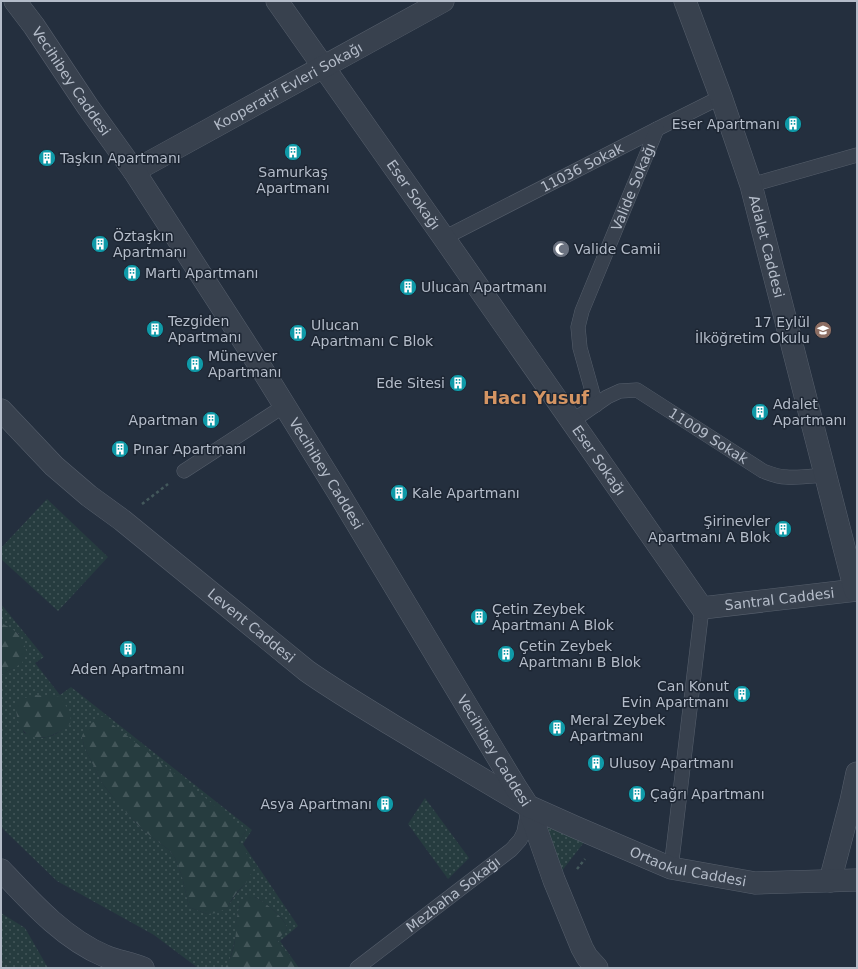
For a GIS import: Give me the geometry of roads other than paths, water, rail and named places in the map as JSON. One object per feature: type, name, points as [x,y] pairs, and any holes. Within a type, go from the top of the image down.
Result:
[{"type":"street","name":"Vecihibey Caddesi","points":[[15,1],[34,26],[88,108],[134,171],[284,406],[528,806],[559,891],[582,948],[587,957],[597,968]]},
{"type":"street","name":"Eser Sokağı","points":[[278,1],[702,608]]},
{"type":"street","name":"Kooperatif Evleri Sokağı","points":[[134,171],[443,1]]},
{"type":"street","name":"Adalet Caddesi","points":[[685,1],[721,97],[751,185],[856,590]]},
{"type":"street","name":"Levent Caddesi","points":[[1,410],[54,466],[89,496],[122,520],[307,671],[360,706],[528,806]]},
{"type":"street","name":"Santral Caddesi","points":[[702,608],[856,590]]},
{"type":"street","points":[[830,881],[857,773]]},
{"type":"street","name":"Ortaokul Caddesi","points":[[528,806],[671,868],[755,883],[857,880]]},
{"type":"street","points":[[1,870],[36,906],[76,941],[105,957],[143,968]]},
{"type":"lane","name":"11036 Sokak","points":[[444,238],[721,97]]},
{"type":"lane","name":"Valide Sokağı","points":[[596,405],[580,348],[578,328],[582,311],[657,129]]},
{"type":"lane","points":[[751,185],[857,155]]},
{"type":"lane","name":"11009 Sokak","points":[[571,422],[607,397],[620,391],[636,390],[763,471],[785,477],[825,475]]},
{"type":"lane","points":[[184,471],[284,406]]},
{"type":"lane","points":[[671,868],[702,608]]},
{"type":"lane","name":"Mezbaha Sokağı","points":[[357,968],[511,850],[520,840],[524,832],[528,806]]},
{"type":"place","name":"Eser Apartmanı","points":[[793,124]]},
{"type":"place","name":"Samurkaş Apartmanı","points":[[293,152]]},
{"type":"place","name":"Taşkın Apartmanı","points":[[47,158]]},
{"type":"place","name":"Öztaşkın Apartmanı","points":[[100,244]]},
{"type":"place","name":"Valide Camii","points":[[561,249]]},
{"type":"place","name":"Martı Apartmanı","points":[[132,273]]},
{"type":"place","name":"Ulucan Apartmanı","points":[[408,287]]},
{"type":"place","name":"Tezgiden Apartmanı","points":[[155,329]]},
{"type":"place","name":"17 Eylül İlköğretim Okulu","points":[[823,330]]},
{"type":"place","name":"Ulucan Apartmanı C Blok","points":[[298,333]]},
{"type":"place","name":"Münevver Apartmanı","points":[[195,364]]},
{"type":"place","name":"Ede Sitesi","points":[[458,383]]},
{"type":"place","name":"Adalet Apartmanı","points":[[760,412]]},
{"type":"place","name":"Apartman","points":[[211,420]]},
{"type":"place","name":"Pınar Apartmanı","points":[[120,449]]},
{"type":"place","name":"Kale Apartmanı","points":[[399,493]]},
{"type":"place","name":"Şirinevler Apartmanı A Blok","points":[[783,529]]},
{"type":"place","name":"Çetin Zeybek Apartmanı A Blok","points":[[479,617]]},
{"type":"place","name":"Aden Apartmanı","points":[[128,649]]},
{"type":"place","name":"Çetin Zeybek Apartmanı B Blok","points":[[506,654]]},
{"type":"place","name":"Can Konut Evin Apartmanı","points":[[742,694]]},
{"type":"place","name":"Meral Zeybek Apartmanı","points":[[557,728]]},
{"type":"place","name":"Ulusoy Apartmanı","points":[[596,763]]},
{"type":"place","name":"Çağrı Apartmanı","points":[[637,794]]},
{"type":"place","name":"Asya Apartmanı","points":[[385,804]]},
{"type":"district","name":"Hacı Yusuf","points":[[536,397]]}]
